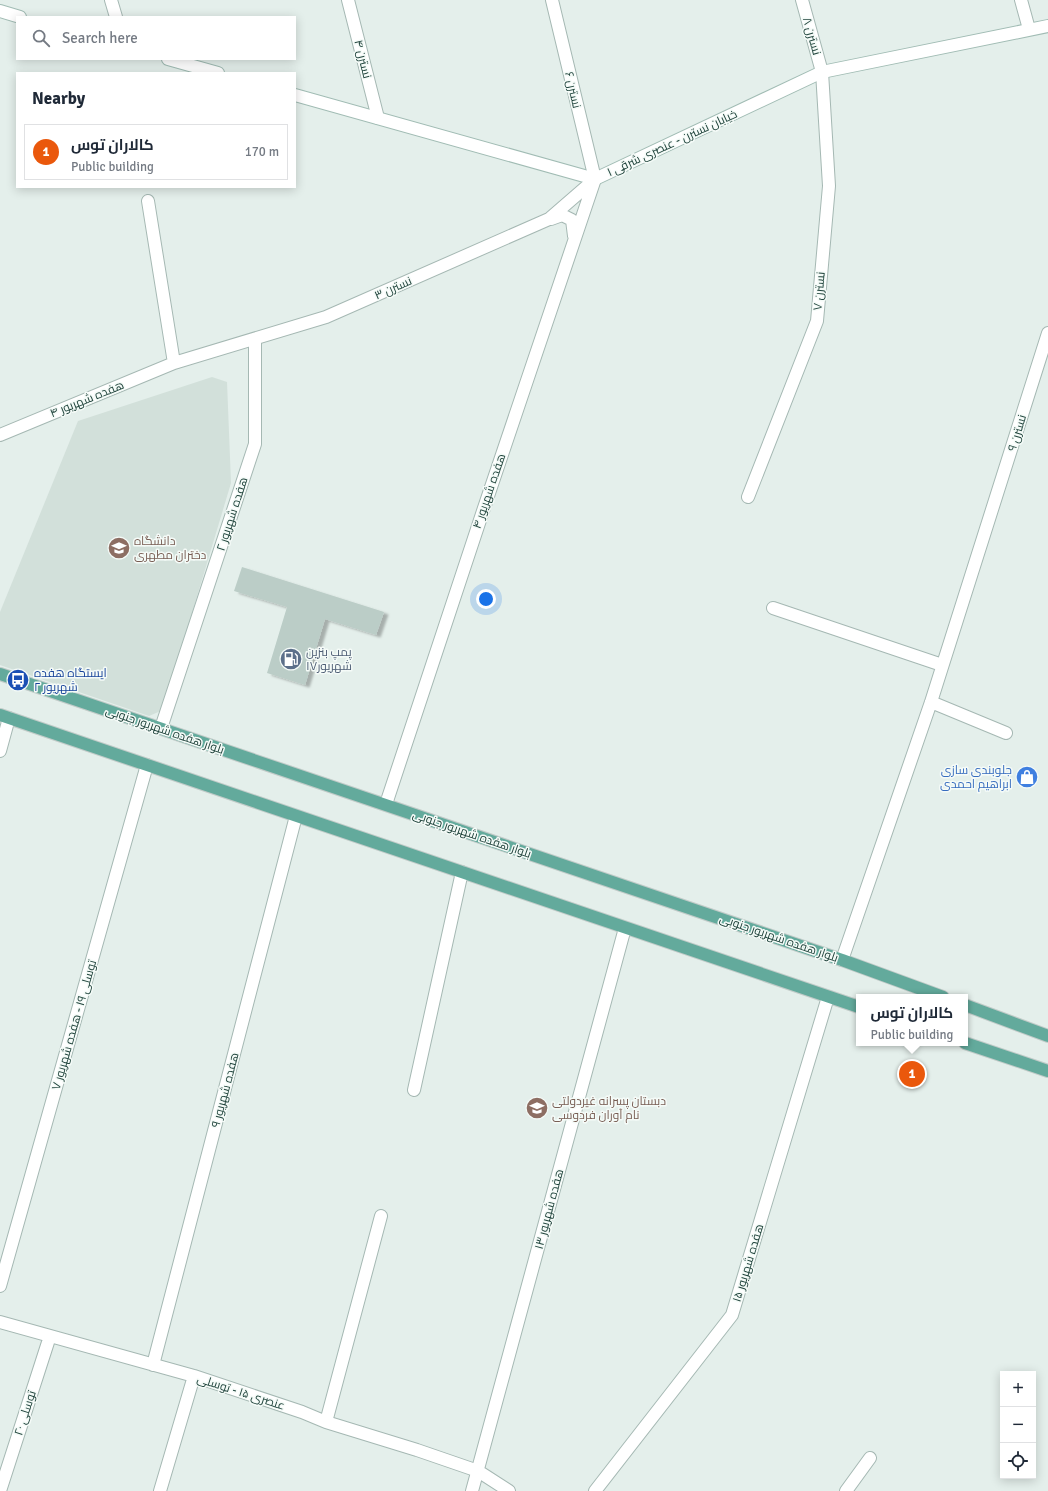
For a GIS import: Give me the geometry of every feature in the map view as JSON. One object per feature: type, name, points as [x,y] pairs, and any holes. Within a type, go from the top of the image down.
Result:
[{"type":"main road","name":"بلوار هفده شهریور جنوبی","points":[[0,674],[842,960],[935,994]]},
{"type":"main road","points":[[4,716],[856,1006]]},
{"type":"main road","points":[[968,1006],[1048,1036]]},
{"type":"main road","points":[[968,1044],[1048,1071]]},
{"type":"street","points":[[111,0],[116,16]]},
{"type":"street","name":"نسترن ۴","points":[[348,0],[378,118]]},
{"type":"street","name":"نسترن ۶","points":[[552,0],[595,179]]},
{"type":"street","name":"نسترن ۸","points":[[802,0],[822,72]]},
{"type":"street","points":[[1021,0],[1029,29]]},
{"type":"street","points":[[0,11],[17,16]]},
{"type":"street","name":"خیابان نسترن - عنصری شرقی ۱","points":[[296,95],[595,179],[822,72],[1048,26]]},
{"type":"street","points":[[172,60],[214,72]]},
{"type":"street","name":"نسترن ۷","points":[[748,497],[817,321],[829,186],[822,72]]},
{"type":"street","name":"نسترن ۳","points":[[174,363],[326,317],[549,219],[595,179]]},
{"type":"street","name":"هفده شهریور ۴","points":[[386,804],[482,511],[595,179]]},
{"type":"street","points":[[148,201],[174,363]]},
{"type":"street","points":[[549,219],[562,215],[572,220],[574,239]]},
{"type":"street","name":"نسترن ۹","points":[[842,960],[931,702],[1048,333]]},
{"type":"street","name":"هفده شهریور ۲","points":[[161,728],[255,444],[255,339]]},
{"type":"street","name":"هفده شهریور ۴","points":[[0,435],[174,363]]},
{"type":"street","points":[[773,608],[942,665]]},
{"type":"street","points":[[931,702],[1006,733]]},
{"type":"street","points":[[0,751],[4,716]]},
{"type":"street","name":"توسلی ۱۹ - هفده شهریور ۷","points":[[0,1286],[147,765]]},
{"type":"street","name":"هفده شهریور ۹","points":[[153,1365],[296,816]]},
{"type":"street","points":[[414,1090],[462,872]]},
{"type":"street","name":"هفده شهریور ۱۳","points":[[472,1491],[625,928]]},
{"type":"street","name":"هفده شهریور ۱۵","points":[[595,1491],[732,1314],[828,997]]},
{"type":"street","points":[[326,1422],[381,1216]]},
{"type":"street","name":"عنصری ۱۵ - توسلی","points":[[0,1322],[194,1376],[302,1412],[326,1422],[478,1471],[508,1491]]},
{"type":"street","name":"توسلی ۲۰","points":[[0,1491],[50,1336]]},
{"type":"street","points":[[160,1491],[194,1376]]},
{"type":"street","points":[[846,1491],[870,1458]]},
{"type":"shaded area","name":"دانشگاه دختران مطهری","points":[[212,377],[227,382],[231,483],[163,710],[149,716],[0,665],[0,612],[78,421]]},
{"type":"building","points":[[242,567],[384,612],[376,635],[325,619],[305,685],[267,673],[287,607],[234,591]]},
{"type":"place","name":"دانشگاه دختران مطهری","points":[[119,548]]},
{"type":"place","name":"پمپ بنزین ۱۷شهریور","points":[[291,659]]},
{"type":"place","name":"ایستگاه هفده شهریور ۲","points":[[18,680]]},
{"type":"place","name":"جلوبندی سازی ابراهیم احمدی","points":[[1027,777]]},
{"type":"place","name":"كالاران توس","points":[[912,1074]]},
{"type":"place","name":"دبستان پسرانه غیردولتی نام آوران فردوسی","points":[[537,1108]]}]
